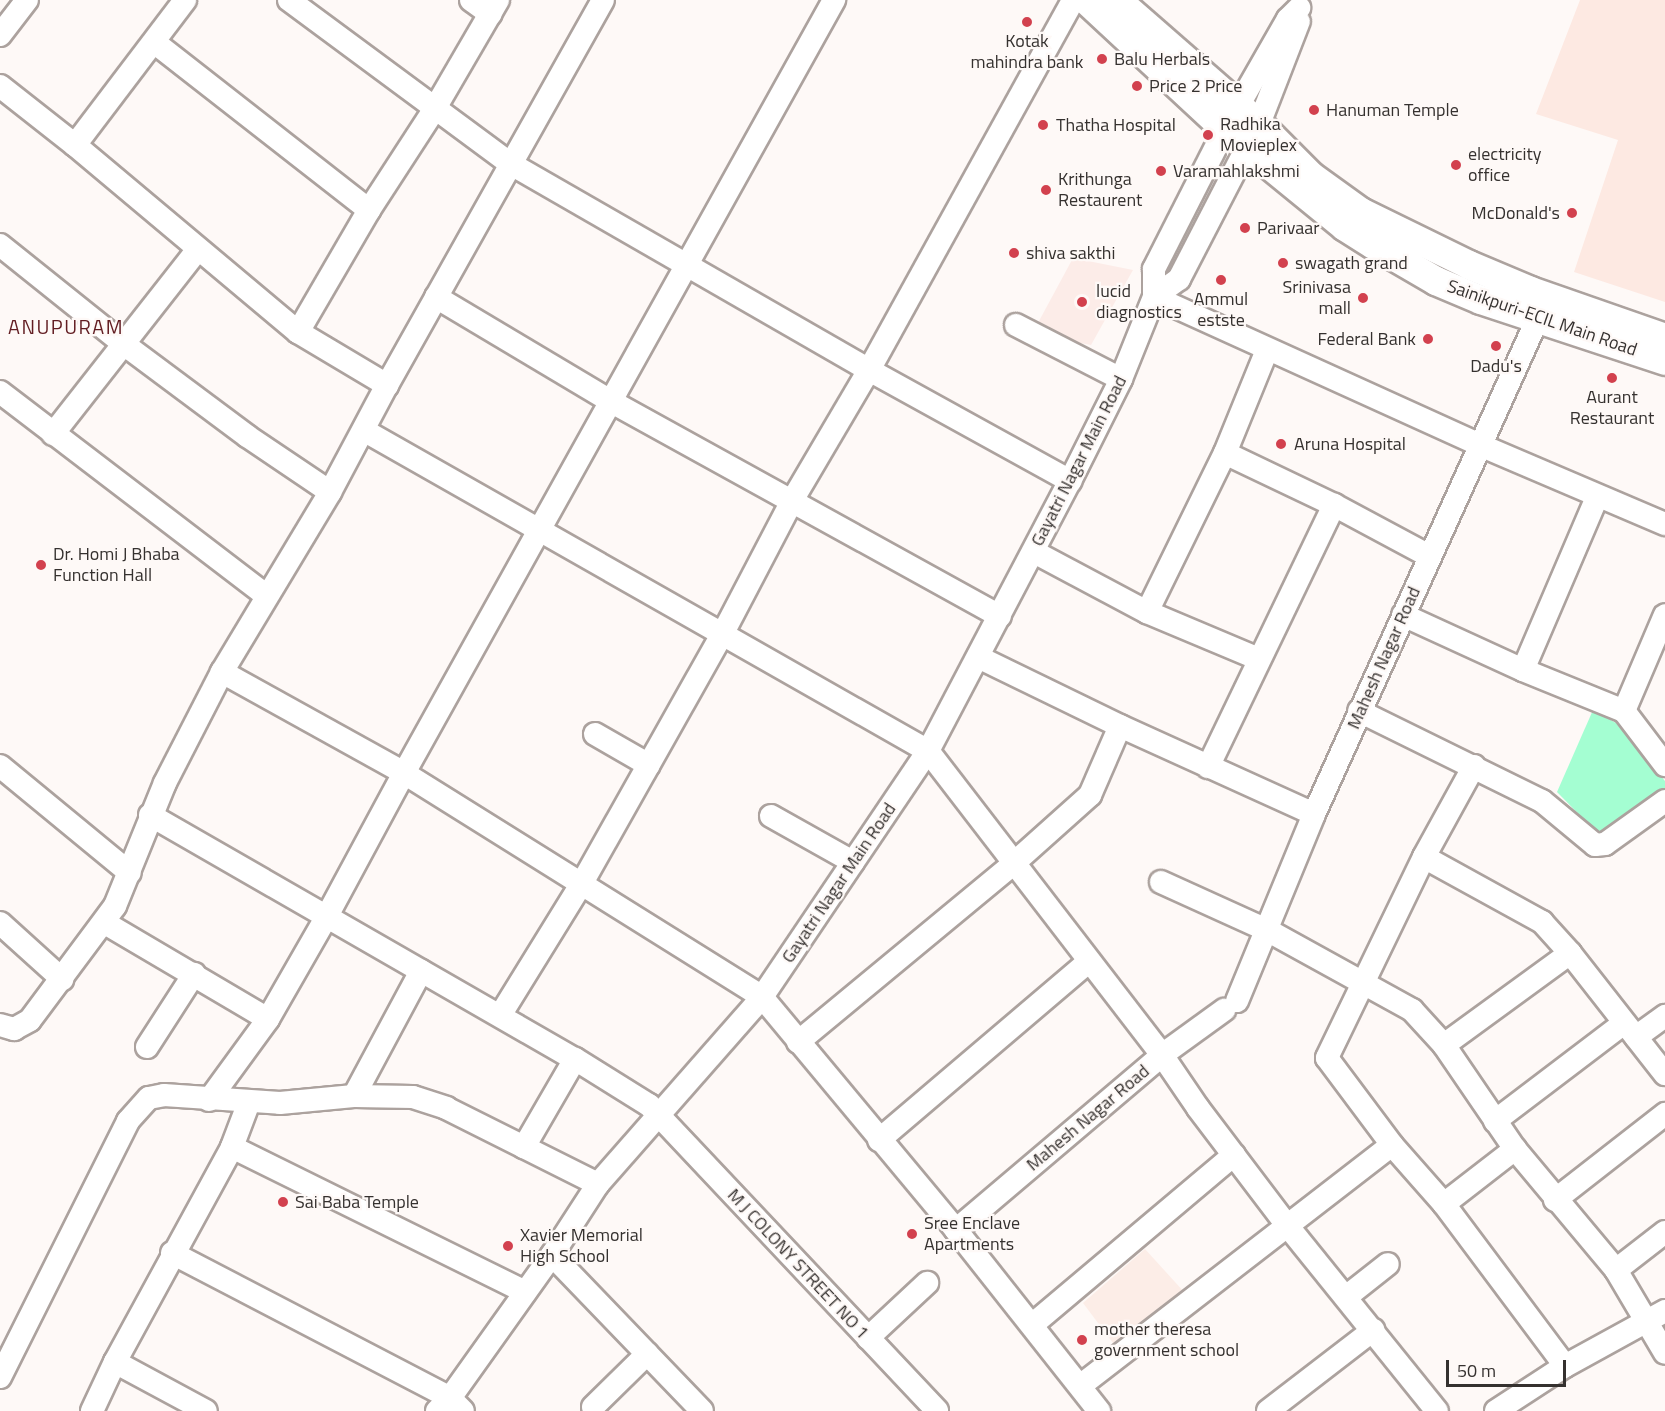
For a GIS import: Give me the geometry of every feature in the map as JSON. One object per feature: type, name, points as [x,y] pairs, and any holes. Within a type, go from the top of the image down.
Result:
[{"type":"main road","name":"Sainikpuri-ECIL Main Road","points":[[1086,0],[1243,126],[1361,212],[1402,234],[1539,294],[1665,338]]},
{"type":"main road","points":[[1117,0],[1243,126]]},
{"type":"main road","name":"Sainikpuri-ECIL Main Road","points":[[1243,126],[1345,226],[1436,281],[1481,300],[1665,361]]},
{"type":"street","points":[[0,35],[27,0]]},
{"type":"street","points":[[75,145],[185,0]]},
{"type":"street","points":[[289,0],[434,110],[511,164],[869,370],[1070,481]]},
{"type":"street","points":[[298,332],[369,210],[434,110],[494,7],[471,0]]},
{"type":"street","points":[[0,1025],[14,1029],[30,1020],[105,923],[123,892],[150,815],[176,759],[222,672],[365,431],[387,385],[603,0]]},
{"type":"street","points":[[209,1100],[268,1019],[327,916],[404,773],[834,0]]},
{"type":"street","points":[[501,1014],[582,884],[723,633],[793,499],[869,370],[1073,0]]},
{"type":"street","points":[[1301,4],[1299,26],[1243,126],[1179,279],[1154,297],[1482,446],[1597,497],[1665,524]]},
{"type":"street","points":[[154,42],[369,210]]},
{"type":"street","points":[[0,86],[75,145],[298,332],[387,385]]},
{"type":"street","points":[[0,245],[125,345],[247,436],[330,492]]},
{"type":"street","points":[[53,434],[198,249]]},
{"type":"street","points":[[436,297],[612,402],[793,499],[1000,616]]},
{"type":"street","name":"Gayatri Nagar Main Road","points":[[450,1407],[598,1184],[762,997],[928,751],[1034,552],[1121,379],[1154,297]]},
{"type":"street","name":"Mahesh Nagar Road","points":[[956,1230],[1162,1055],[1230,1005],[1267,930],[1359,711],[1482,446],[1538,318]]},
{"type":"street","points":[[1016,325],[1121,379]]},
{"type":"street","points":[[1147,612],[1225,453],[1267,350]]},
{"type":"street","points":[[2,398],[267,596]]},
{"type":"street","points":[[365,431],[928,751],[1162,1055],[1286,1224],[1437,1411]]},
{"type":"street","points":[[1225,453],[1334,505],[1430,556]]},
{"type":"street","points":[[1523,670],[1597,497]]},
{"type":"street","points":[[1208,767],[1334,505]]},
{"type":"street","points":[[1034,552],[1147,612],[1259,658]]},
{"type":"street","points":[[1403,615],[1523,670],[1624,711],[1665,765]]},
{"type":"street","points":[[1624,711],[1661,638],[1665,615]]},
{"type":"street","points":[[978,657],[1120,726],[1314,814]]},
{"type":"street","points":[[222,672],[404,773],[762,997],[956,1230],[994,1282],[1032,1325],[1099,1411]]},
{"type":"street","points":[[1359,711],[1542,801],[1595,844],[1605,844],[1665,801]]},
{"type":"street","points":[[798,1042],[1014,863],[1090,795],[1120,726]]},
{"type":"street","points":[[595,734],[649,765]]},
{"type":"street","points":[[0,766],[130,873]]},
{"type":"street","points":[[1474,766],[1424,857],[1365,982],[1328,1051],[1329,1064],[1392,1145],[1444,1204],[1565,1366]]},
{"type":"street","name":"M J COLONY STREET NO 1","points":[[150,815],[421,971],[501,1014],[638,1097],[660,1116],[937,1411]]},
{"type":"street","points":[[771,816],[853,862]]},
{"type":"street","points":[[1424,857],[1542,922],[1570,953],[1665,1074]]},
{"type":"street","points":[[1161,882],[1267,930],[1365,982],[1412,1010],[1444,1045],[1515,1149],[1555,1200],[1656,1317],[1665,1353]]},
{"type":"street","points":[[105,923],[268,1019]]},
{"type":"street","points":[[0,924],[62,979]]},
{"type":"street","points":[[1444,1045],[1570,953]]},
{"type":"street","points":[[879,1140],[1089,961]]},
{"type":"street","points":[[354,1096],[421,971]]},
{"type":"street","points":[[147,1047],[194,974]]},
{"type":"street","points":[[1495,1121],[1630,1030],[1665,1016]]},
{"type":"street","points":[[524,1147],[575,1059]]},
{"type":"street","points":[[0,1377],[128,1121],[149,1098],[164,1095],[209,1100],[280,1103],[354,1096],[413,1097],[429,1101],[598,1184]]},
{"type":"street","points":[[92,1411],[172,1253],[232,1147],[249,1102]]},
{"type":"street","points":[[1555,1200],[1665,1114]]},
{"type":"street","points":[[1080,1386],[1286,1224],[1392,1145]]},
{"type":"street","points":[[232,1147],[525,1292]]},
{"type":"street","points":[[1444,1204],[1515,1149]]},
{"type":"street","points":[[1032,1325],[1234,1155]]},
{"type":"street","points":[[1616,1270],[1665,1232]]},
{"type":"street","points":[[172,1253],[450,1407]]},
{"type":"street","points":[[552,1255],[702,1411]]},
{"type":"street","points":[[1346,1296],[1388,1264]]},
{"type":"street","points":[[868,1338],[927,1283]]},
{"type":"street","points":[[1496,1411],[1565,1366],[1656,1317]]},
{"type":"street","points":[[1268,1411],[1373,1330]]},
{"type":"street","points":[[593,1407],[647,1354]]},
{"type":"street","points":[[115,1362],[206,1411]]},
{"type":"shaded area","points":[[1580,0],[1665,0],[1665,302],[1574,272],[1618,140],[1536,114]]},
{"type":"shaded area","name":"lucid diagnostics","points":[[1073,258],[1133,270],[1091,345],[1032,334]]},
{"type":"shaded area","points":[[1145,1249],[1185,1293],[1116,1347],[1083,1303]]},
{"type":"green space","points":[[1593,710],[1616,723],[1665,781],[1665,790],[1602,838],[1557,792]]},
{"type":"place","name":"Kotak mahindra bank","points":[[1027,22]]},
{"type":"place","name":"Balu Herbals","points":[[1102,59]]},
{"type":"place","name":"Price 2 Price","points":[[1137,86]]},
{"type":"place","name":"Hanuman Temple","points":[[1314,110]]},
{"type":"place","name":"Thatha Hospital","points":[[1043,125]]},
{"type":"place","name":"Radhika Movieplex","points":[[1208,135]]},
{"type":"place","name":"electricity office","points":[[1456,165]]},
{"type":"place","name":"Varamahlakshmi","points":[[1161,171]]},
{"type":"place","name":"Krithunga Restaurent","points":[[1046,190]]},
{"type":"place","name":"McDonald's","points":[[1572,213]]},
{"type":"place","name":"Parivaar","points":[[1245,228]]},
{"type":"place","name":"shiva sakthi","points":[[1014,253]]},
{"type":"place","name":"swagath grand","points":[[1283,263]]},
{"type":"place","name":"Ammul estste","points":[[1221,280]]},
{"type":"place","name":"Srinivasa mall","points":[[1363,298]]},
{"type":"place","name":"lucid diagnostics","points":[[1082,302]]},
{"type":"place","name":"Federal Bank","points":[[1428,339]]},
{"type":"place","name":"Dadu's","points":[[1496,346]]},
{"type":"place","name":"Aurant Restaurant","points":[[1612,378]]},
{"type":"place","name":"Aruna Hospital","points":[[1281,444]]},
{"type":"place","name":"Dr. Homi J Bhaba Function Hall","points":[[41,565]]},
{"type":"place","name":"Sai Baba Temple","points":[[283,1202]]},
{"type":"place","name":"Sree Enclave Apartments","points":[[912,1234]]},
{"type":"place","name":"Xavier Memorial High School","points":[[508,1246]]},
{"type":"place","name":"mother theresa government school","points":[[1082,1340]]},
{"type":"district","name":"ANUPURAM","points":[[66,326]]}]
